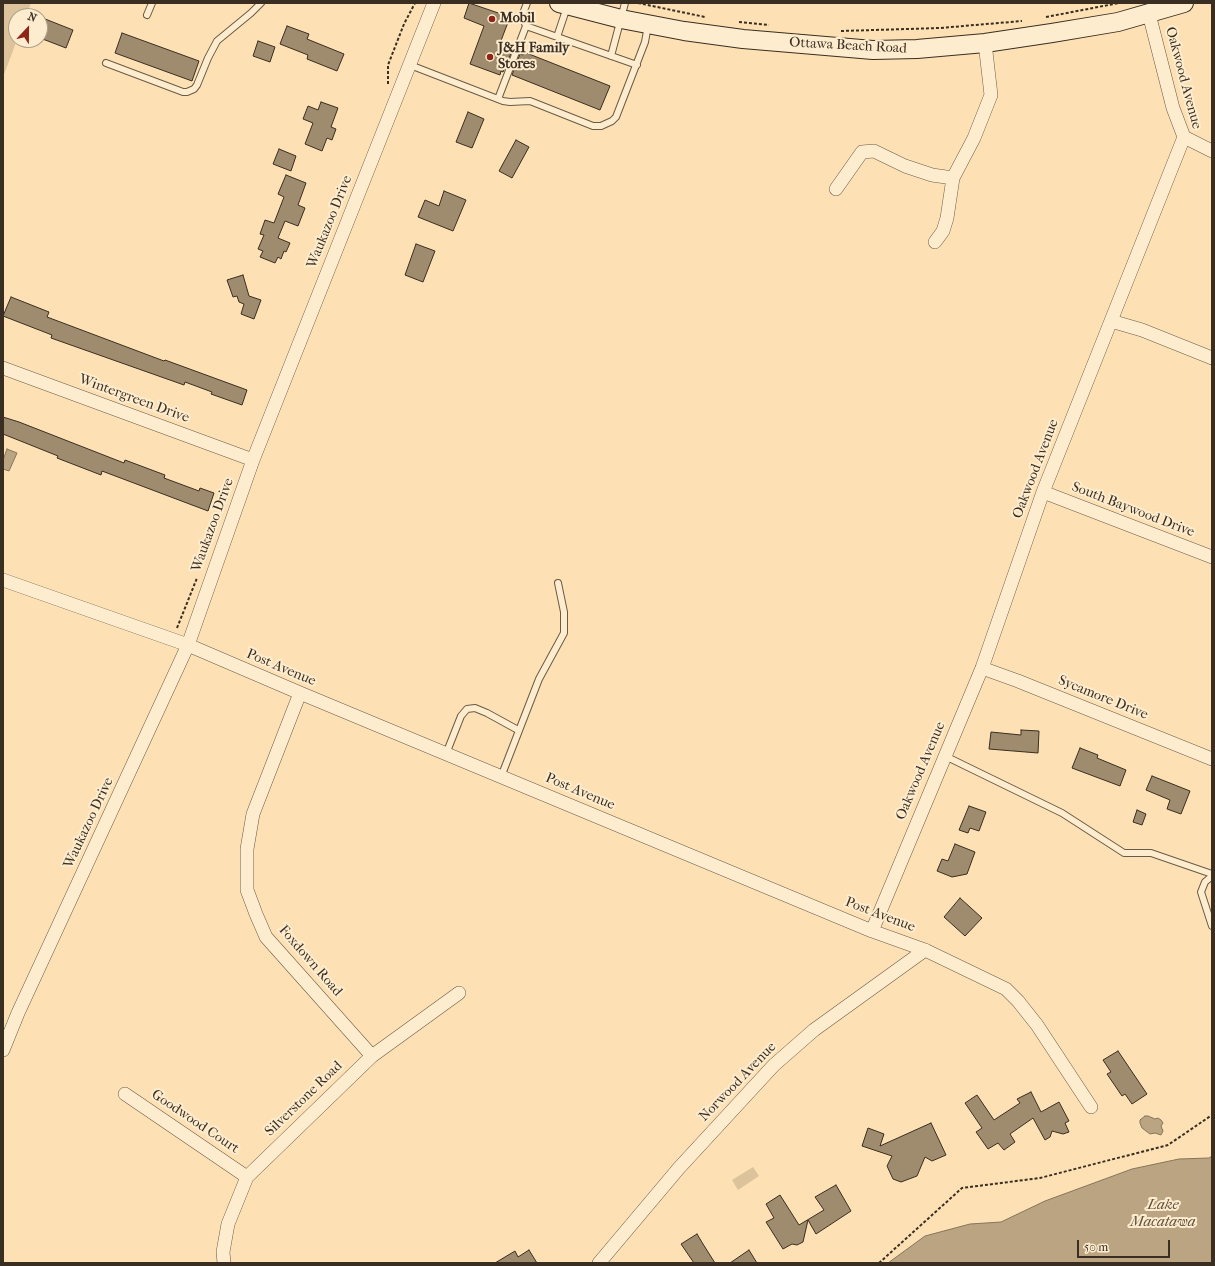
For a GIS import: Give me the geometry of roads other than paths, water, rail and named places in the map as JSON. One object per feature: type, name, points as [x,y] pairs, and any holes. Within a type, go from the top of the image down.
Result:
[{"type":"street","name":"Waukazoo Drive","points":[[3,1050],[18,1013],[188,645],[253,460],[434,3]]},
{"type":"street","name":"Ottawa Beach Road","points":[[563,4],[623,11],[648,25],[743,39],[873,50],[917,50],[985,43],[1118,22],[1184,3]]},
{"type":"street","name":"Oakwood Avenue","points":[[872,931],[982,668],[1043,492],[1184,137],[1173,108],[1149,14]]},
{"type":"street","points":[[935,242],[942,231],[947,218],[953,178],[974,138],[991,95],[985,43]]},
{"type":"street","points":[[1184,137],[1212,151]]},
{"type":"street","points":[[836,189],[862,152],[874,151],[905,166],[932,175],[953,178]]},
{"type":"street","points":[[1111,321],[1142,330],[1212,358]]},
{"type":"street","name":"Wintergreen Drive","points":[[3,368],[253,460]]},
{"type":"street","name":"South Baywood Drive","points":[[1043,492],[1212,557]]},
{"type":"street","name":"Post Avenue","points":[[3,580],[188,645],[872,931],[925,950],[1006,989],[1037,1024],[1091,1107]]},
{"type":"street","name":"Sycamore Drive","points":[[982,668],[1212,759]]},
{"type":"street","name":"Foxdown Road","points":[[300,693],[253,814],[246,849],[247,890],[266,937],[372,1056]]},
{"type":"street","name":"Norwood Avenue","points":[[599,1263],[679,1168],[774,1066],[814,1030],[925,950]]},
{"type":"street","name":"Silverstone Road","points":[[224,1263],[224,1246],[228,1224],[247,1177],[372,1056],[459,993]]},
{"type":"street","name":"Goodwood Court","points":[[125,1094],[247,1177]]},
{"type":"lane","points":[[147,15],[152,3]]},
{"type":"lane","points":[[106,63],[183,92],[187,92],[197,85],[217,41],[261,3]]},
{"type":"lane","points":[[498,99],[526,26],[522,16],[527,3]]},
{"type":"lane","points":[[557,37],[563,4]]},
{"type":"lane","points":[[610,56],[623,11]]},
{"type":"lane","points":[[410,65],[498,99],[510,102],[530,101],[593,126],[601,126],[612,121],[616,117],[637,65],[645,42],[648,25]]},
{"type":"lane","points":[[526,26],[637,65]]},
{"type":"lane","points":[[501,777],[539,679],[564,634],[564,612],[558,583]]},
{"type":"lane","points":[[446,754],[460,716],[467,709],[475,708],[518,730]]},
{"type":"lane","points":[[945,756],[1062,813],[1124,853],[1151,853],[1212,875],[1205,882],[1201,892],[1212,926]]},
{"type":"water","points":[[7,449],[17,453],[9,471],[3,469],[3,460]]},
{"type":"water","points":[[1145,1116],[1155,1119],[1158,1118],[1161,1120],[1163,1123],[1161,1126],[1163,1131],[1161,1135],[1155,1133],[1150,1134],[1142,1128],[1140,1120]]},
{"type":"water","name":"Lake Macatawa","points":[[1212,1156],[1212,1263],[888,1263],[925,1236],[970,1224],[1001,1222],[1045,1201],[1132,1169],[1179,1159],[1209,1158]]},
{"type":"place","name":"Mobil","points":[[492,19]]},
{"type":"place","name":"J&H Family Stores","points":[[490,57]]}]
